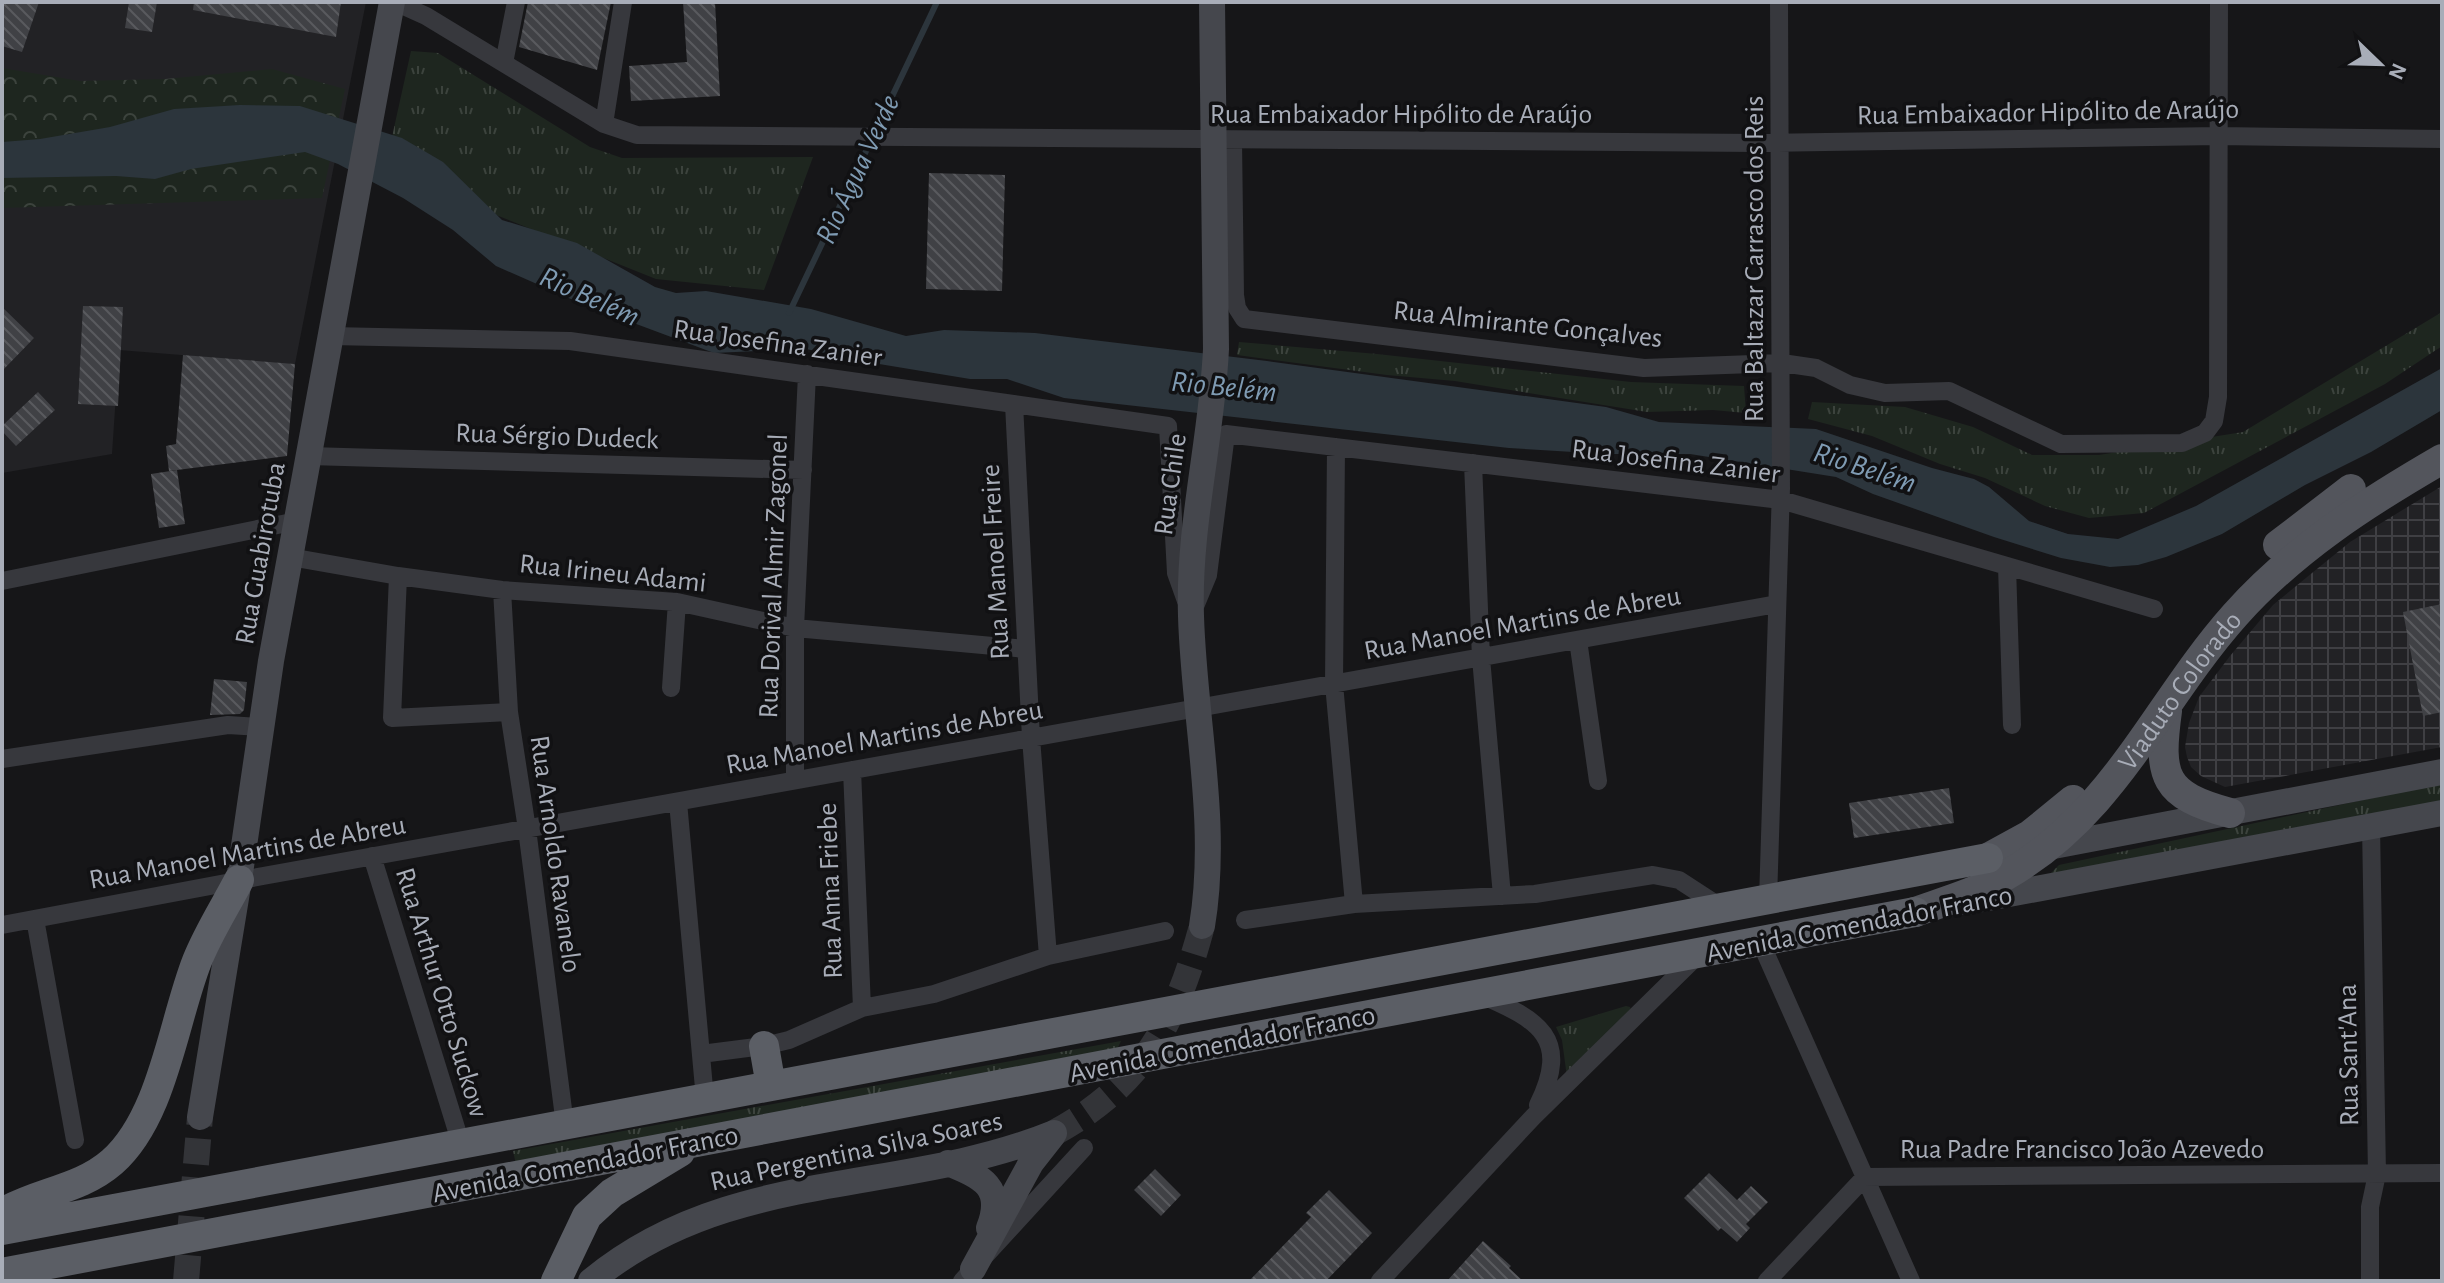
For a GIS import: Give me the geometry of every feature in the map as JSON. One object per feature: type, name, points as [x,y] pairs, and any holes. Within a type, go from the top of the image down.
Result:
[{"type":"highway","name":"Avenida Comendador Franco","points":[[2,1230],[1988,858]]},
{"type":"highway","points":[[2,1213],[92,1176],[127,1147],[150,1103],[196,963],[239,880]]},
{"type":"highway","name":"Avenida Comendador Franco","points":[[2,1273],[1915,912]]},
{"type":"highway","points":[[764,1046],[771,1086]]},
{"type":"highway","points":[[556,1281],[580,1228],[596,1207],[612,1193],[696,1142]]},
{"type":"main road","name":"Rua Guabirotuba","points":[[200,1117],[290,557],[393,2]]},
{"type":"main road","name":"Rua Chile","points":[[1202,926],[1209,848],[1191,617],[1193,541],[1214,385],[1216,263],[1224,140],[1212,2]]},
{"type":"main road","name":"Viaduto Colorado","points":[[1988,858],[2030,835],[2073,800],[2114,749],[2220,600],[2251,568],[2323,508],[2442,435]]},
{"type":"main road","name":"Viaduto Colorado","points":[[1915,912],[1976,891],[2050,847],[2103,796],[2234,616],[2290,560],[2360,508],[2442,459]]},
{"type":"main road","points":[[2168,706],[2162,749],[2174,787],[2184,797],[2230,813]]},
{"type":"main road","name":"Avenida Comendador Franco","points":[[1988,858],[2442,772]]},
{"type":"main road","name":"Avenida Comendador Franco","points":[[1915,912],[2442,813]]},
{"type":"main road","name":"Rua Pergentina Silva Soares","points":[[591,1281],[662,1234],[725,1209],[1013,1149],[1054,1133],[1031,1163],[974,1277]]},
{"type":"main road","points":[[948,1163],[983,1179],[993,1192],[993,1219],[974,1277]]},
{"type":"street","name":"Rua Embaixador Hipólito de Araújo","points":[[393,2],[426,16],[604,124],[637,135],[1780,143],[2219,136],[2442,139]]},
{"type":"street","points":[[504,63],[516,2]]},
{"type":"street","points":[[604,124],[623,2]]},
{"type":"street","name":"Rua Baltazar Carrasco dos Reis","points":[[1768,900],[1781,494],[1779,2]]},
{"type":"street","name":"Rua Almirante Gonçalves","points":[[1224,140],[1235,295],[1237,308],[1244,319],[1644,368],[1782,363],[1816,368],[1850,385],[1885,393],[1949,391],[2061,444],[2182,443],[2205,433],[2214,421],[2218,397],[2219,2]]},
{"type":"street","name":"Rua Josefina Zanier","points":[[331,336],[570,341],[1168,426],[1176,573],[1191,617]]},
{"type":"street","name":"Rua Dorival Almir Zagonel","points":[[795,780],[795,628],[807,374]]},
{"type":"street","name":"Rua Manoel Freire","points":[[1014,404],[1031,738],[1048,956]]},
{"type":"street","name":"Rua Josefina Zanier","points":[[1191,617],[1208,575],[1226,434],[1781,494],[2154,609]]},
{"type":"street","points":[[1336,447],[1334,684],[1354,904]]},
{"type":"street","name":"Rua Sérgio Dudeck","points":[[309,456],[803,470]]},
{"type":"street","points":[[1473,463],[1481,658],[1502,896]]},
{"type":"street","points":[[2,581],[297,521]]},
{"type":"street","name":"Rua Irineu Adami","points":[[290,557],[502,590],[677,602],[795,628],[1026,649]]},
{"type":"street","points":[[2007,566],[2012,725]]},
{"type":"street","points":[[398,576],[392,718],[509,712]]},
{"type":"street","name":"Rua Arnoldo Ravanelo","points":[[502,590],[509,712],[565,1125]]},
{"type":"street","points":[[671,688],[677,602]]},
{"type":"street","name":"Rua Manoel Martins de Abreu","points":[[2,925],[1777,604]]},
{"type":"street","points":[[1578,640],[1598,781]]},
{"type":"street","points":[[2,759],[228,725],[261,727]]},
{"type":"street","name":"Rua Anna Friebe","points":[[852,770],[862,1008]]},
{"type":"street","points":[[678,802],[705,1099]]},
{"type":"street","name":"Rua Sant'Ana","points":[[2370,1281],[2370,1207],[2377,1174],[2371,826]]},
{"type":"street","name":"Rua Arthur Otto Suckow","points":[[372,856],[461,1144]]},
{"type":"street","name":"Avenida Comendador Franco","points":[[1245,920],[1354,904],[1554,891],[1653,875],[1679,880],[1722,908]]},
{"type":"street","points":[[35,919],[75,1140]]},
{"type":"street","points":[[701,1054],[789,1040],[862,1008],[934,994],[1048,956],[1165,931]]},
{"type":"street","points":[[1760,941],[1911,1281]]},
{"type":"street","points":[[1380,1281],[1533,1117],[1701,952]]},
{"type":"street","points":[[1478,994],[1531,1020],[1546,1037],[1552,1064],[1533,1117]]},
{"type":"street","points":[[974,1277],[1084,1148]]},
{"type":"street","name":"Rua Padre Francisco João Azevedo","points":[[1767,1281],[1865,1177],[2442,1173]]},
{"type":"shaded area","points":[[2,2],[366,2],[295,364],[119,350],[112,454],[2,473]]},
{"type":"shaded area","points":[[2442,486],[2442,747],[2225,787],[2201,776],[2191,767],[2187,757],[2185,747],[2189,723],[2199,697],[2230,656],[2273,605],[2350,542]]},
{"type":"green space","points":[[411,51],[438,53],[590,147],[622,158],[813,157],[764,290],[656,279],[471,205],[388,155]]},
{"type":"green space","points":[[2,68],[80,81],[165,79],[272,69],[345,89],[322,198],[2,208]]},
{"type":"green space","points":[[2442,312],[2442,346],[2385,384],[2144,513],[2089,518],[2045,506],[1985,478],[1940,464],[1872,436],[1808,419],[1812,402],[1905,407],[1973,427],[2032,455],[2099,455],[2243,432]]},
{"type":"green space","points":[[1239,342],[1631,382],[1744,386],[1746,413],[1713,410],[1647,412],[1455,381],[1237,355]]},
{"type":"green space","points":[[2442,783],[2442,802],[2043,881],[2059,865]]},
{"type":"green space","points":[[1626,1006],[1631,1010],[1567,1077],[1562,1040],[1556,1027]]},
{"type":"green space","points":[[1121,1041],[1112,1060],[517,1169],[513,1151]]},
{"type":"water","name":"Rio Belém","points":[[240,105],[300,106],[402,138],[443,162],[502,220],[577,243],[655,287],[676,293],[706,291],[811,309],[906,336],[944,330],[1035,333],[1606,407],[1659,422],[1816,429],[1974,479],[1989,487],[2029,521],[2068,534],[2118,539],[2196,506],[2442,368],[2442,410],[2222,534],[2166,557],[2138,565],[2110,567],[2061,558],[1994,537],[1873,494],[1836,477],[1690,454],[1606,454],[1509,448],[1064,398],[1007,379],[970,379],[792,346],[714,353],[580,303],[496,266],[453,230],[403,198],[338,164],[305,152],[191,169],[155,179],[116,176],[2,178],[2,142],[110,127],[174,109]]},
{"type":"building","points":[[2,2],[39,2],[22,52],[2,46]]},
{"type":"building","points":[[129,2],[157,2],[152,32],[125,28]]},
{"type":"building","points":[[194,2],[341,2],[336,37],[193,10]]},
{"type":"building","points":[[528,2],[611,2],[597,70],[519,47]]},
{"type":"building","points":[[683,2],[715,2],[720,96],[631,101],[629,66],[687,62]]},
{"type":"building","points":[[929,173],[1005,175],[1002,291],[926,289]]},
{"type":"building","points":[[83,306],[123,307],[118,406],[78,404]]},
{"type":"building","points":[[2,307],[34,338],[2,371]]},
{"type":"building","points":[[183,355],[295,364],[287,456],[169,471],[166,446],[176,444]]},
{"type":"building","points":[[38,392],[55,410],[16,446],[2,431],[2,426]]},
{"type":"building","points":[[177,470],[185,524],[159,528],[151,474]]},
{"type":"building","points":[[2442,604],[2442,712],[2423,716],[2403,612]]},
{"type":"building","points":[[214,679],[247,682],[244,710],[240,714],[210,715]]},
{"type":"building","points":[[1949,788],[1954,823],[1854,838],[1849,803]]},
{"type":"building","points":[[1155,1169],[1181,1195],[1161,1216],[1134,1190]]},
{"type":"building","points":[[1709,1173],[1737,1200],[1751,1186],[1768,1202],[1746,1224],[1750,1228],[1737,1242],[1721,1228],[1718,1231],[1684,1198]]},
{"type":"building","points":[[1329,1190],[1372,1233],[1326,1281],[1249,1281],[1311,1217],[1306,1213]]},
{"type":"building","points":[[1483,1241],[1511,1266],[1509,1268],[1523,1281],[1447,1281]]},
{"type":"waterway","name":"Rio Água Verde","points":[[789,313],[937,2]]},
{"type":"tunnel","points":[[1054,1133],[1111,1093],[1134,1071],[1152,1047],[1181,992],[1202,926]]},
{"type":"tunnel","points":[[186,1281],[200,1117]]}]
